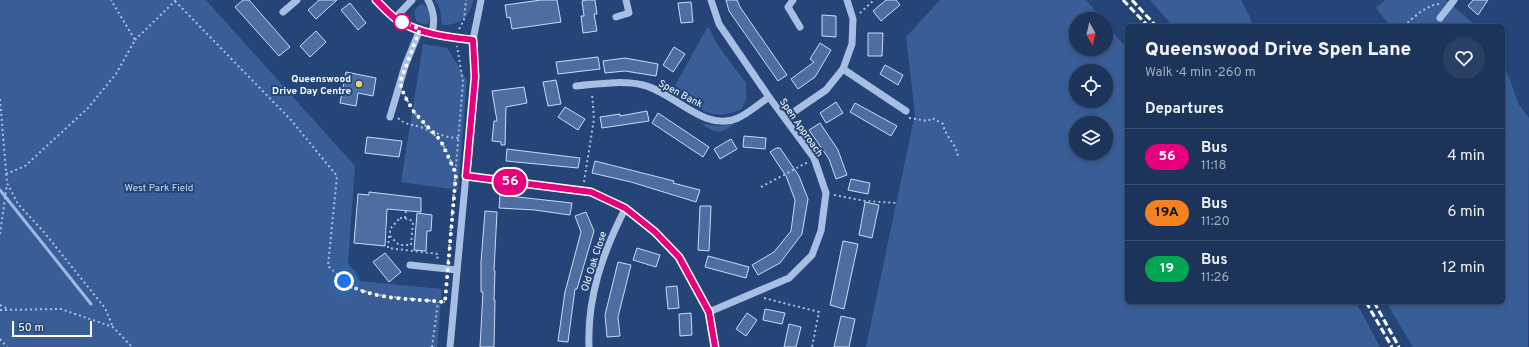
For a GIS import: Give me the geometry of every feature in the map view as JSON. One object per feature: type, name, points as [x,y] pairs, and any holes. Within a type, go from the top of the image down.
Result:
[{"type":"street","points":[[283,12],[297,0]]},
{"type":"street","points":[[376,0],[395,18],[420,29],[454,38],[473,40]]},
{"type":"street","points":[[395,18],[412,0]]},
{"type":"street","points":[[428,0],[433,8],[435,21],[432,33]]},
{"type":"street","points":[[450,347],[475,77],[473,40],[481,0]]},
{"type":"street","points":[[616,17],[629,13],[626,0]]},
{"type":"street","name":"Spen Approach","points":[[709,312],[789,278],[812,256],[821,231],[826,193],[814,158],[769,97],[719,24],[711,0]]},
{"type":"street","points":[[792,0],[788,7],[800,27]]},
{"type":"street","points":[[785,118],[826,90],[843,69],[852,44],[853,20],[847,0]]},
{"type":"street","points":[[1440,18],[1453,2]]},
{"type":"street","points":[[394,117],[400,82],[420,29]]},
{"type":"street","points":[[843,69],[906,111]]},
{"type":"street","name":"Spen Bank","points":[[576,86],[614,83],[644,85],[664,94],[711,120],[725,121],[738,118],[769,97]]},
{"type":"street","points":[[466,176],[591,192],[625,208],[655,232],[679,257],[709,312],[715,347]]},
{"type":"street","name":"Old Oak Close","points":[[589,347],[592,293],[610,237],[625,208]]},
{"type":"street","points":[[410,265],[457,270]]},
{"type":"path","points":[[111,0],[135,40]]},
{"type":"path","points":[[6,174],[26,166],[88,108],[116,74],[135,40],[175,0],[291,120],[337,176],[328,266],[352,288],[383,296],[438,302],[445,302],[445,296]]},
{"type":"path","points":[[389,233],[393,240],[402,246],[411,245],[413,222],[405,218],[396,221],[389,233],[388,248],[438,254],[437,262],[447,262],[463,82],[461,61],[454,38],[464,20],[466,0]]},
{"type":"path","points":[[853,20],[874,0]]},
{"type":"path","points":[[1406,24],[1433,4],[1453,2]]},
{"type":"path","points":[[400,82],[404,95],[414,112],[441,141],[456,174]]},
{"type":"path","points":[[583,191],[594,119],[591,85]]},
{"type":"path","points":[[0,98],[7,183],[0,234]]},
{"type":"path","points":[[906,111],[907,117],[928,121],[932,118],[943,124],[944,131],[957,151],[958,156]]},
{"type":"path","points":[[394,117],[404,124],[419,127],[445,138],[459,138]]},
{"type":"path","points":[[761,187],[814,158]]},
{"type":"path","points":[[7,183],[18,204],[43,231],[104,308],[113,327],[132,347]]},
{"type":"path","points":[[826,193],[865,201],[896,203]]},
{"type":"path","points":[[405,218],[406,210]]},
{"type":"path","points":[[756,293],[767,300],[819,312],[812,347]]},
{"type":"path","points":[[432,347],[438,302]]},
{"type":"path","points":[[0,305],[8,309]]},
{"type":"path","points":[[0,310],[61,309],[113,327]]},
{"type":"path","points":[[0,339],[7,347]]},
{"type":"green space","name":"West Park Field","points":[[0,0],[206,0],[355,166],[348,263],[360,281],[442,289],[437,347],[0,347]]},
{"type":"green space","points":[[435,0],[473,0],[467,16],[454,24],[442,25],[440,9]]},
{"type":"green space","points":[[940,0],[1086,0],[1096,12],[1069,12],[1069,56],[1113,56],[1113,32],[1125,46],[1125,304],[1357,304],[1380,347],[866,347],[915,114],[906,37]]},
{"type":"green space","points":[[1150,0],[1241,0],[1252,24],[1171,24]]},
{"type":"green space","points":[[1385,0],[1446,0],[1474,24],[1388,24],[1376,8]]},
{"type":"green space","points":[[423,4],[429,10],[430,15],[429,23],[426,25],[417,22],[415,16],[416,8]]},
{"type":"green space","points":[[707,28],[709,28],[717,44],[746,83],[746,99],[742,109],[731,113],[713,114],[705,111],[697,107],[673,89]]},
{"type":"green space","points":[[423,44],[447,48],[467,80],[458,190],[401,182]]},
{"type":"green space","points":[[1505,66],[1519,105],[1529,118],[1528,347],[1413,347],[1387,304],[1505,304]]},
{"type":"green space","points":[[700,123],[719,126],[735,124],[718,132]]},
{"type":"building","points":[[243,0],[249,0],[290,47],[279,56],[235,7]]},
{"type":"building","points":[[319,0],[337,0],[316,19],[308,10]]},
{"type":"building","points":[[541,0],[557,0],[561,22],[512,29],[510,17],[507,18],[505,5]]},
{"type":"building","points":[[595,0],[597,14],[594,14],[597,31],[583,33],[581,16],[584,16],[582,1]]},
{"type":"building","points":[[726,0],[737,0],[740,7],[787,75],[778,81],[729,11]]},
{"type":"building","points":[[886,0],[896,0],[900,5],[881,21],[873,11]]},
{"type":"building","points":[[1473,0],[1488,0],[1478,15],[1468,6]]},
{"type":"building","points":[[691,2],[693,22],[681,23],[678,3]]},
{"type":"building","points":[[350,3],[366,23],[358,30],[341,10]]},
{"type":"building","points":[[822,15],[836,16],[836,37],[822,36]]},
{"type":"building","points":[[316,31],[326,42],[310,57],[300,46]]},
{"type":"building","points":[[868,33],[883,33],[882,56],[868,56]]},
{"type":"building","points":[[820,43],[831,50],[815,77],[798,89],[791,79],[814,62],[810,59]]},
{"type":"building","points":[[674,47],[685,54],[673,72],[663,65]]},
{"type":"building","points":[[598,57],[600,69],[558,74],[556,62]]},
{"type":"building","points":[[625,58],[658,64],[656,76],[625,71],[605,73],[603,61]]},
{"type":"building","points":[[885,65],[903,75],[898,85],[880,74]]},
{"type":"building","name":"Queenswood Drive Day Centre","points":[[346,72],[376,78],[373,96],[358,93],[356,106],[340,103]]},
{"type":"building","points":[[556,80],[561,104],[548,106],[543,82]]},
{"type":"building","points":[[524,87],[527,103],[506,107],[505,145],[501,145],[501,142],[492,141],[494,121],[497,121],[492,91]]},
{"type":"building","points":[[836,102],[843,113],[826,123],[820,113]]},
{"type":"building","points":[[855,103],[897,126],[891,136],[850,112]]},
{"type":"building","points":[[565,107],[585,119],[578,130],[558,117]]},
{"type":"building","points":[[647,111],[649,121],[602,128],[600,117],[620,114],[620,116]]},
{"type":"building","points":[[658,113],[709,147],[703,157],[652,123]]},
{"type":"building","points":[[820,123],[838,150],[847,175],[836,179],[829,159],[809,130]]},
{"type":"building","points":[[744,136],[766,138],[765,149],[743,147]]},
{"type":"building","points":[[367,137],[402,141],[399,157],[365,153]]},
{"type":"building","points":[[731,139],[737,149],[720,159],[714,149]]},
{"type":"building","points":[[776,148],[780,148],[799,176],[808,199],[802,234],[780,263],[758,275],[752,265],[774,252],[791,231],[795,200],[786,176],[770,152]]},
{"type":"building","points":[[507,149],[580,158],[578,168],[506,161]]},
{"type":"building","points":[[595,161],[674,181],[673,183],[700,190],[696,202],[631,182],[592,173]]},
{"type":"building","points":[[851,179],[870,183],[868,194],[848,190]]},
{"type":"building","points":[[369,192],[421,198],[421,212],[387,209],[385,246],[354,243],[358,194],[369,195]]},
{"type":"building","points":[[500,195],[572,203],[570,215],[535,210],[499,208]]},
{"type":"building","points":[[865,202],[879,205],[872,238],[859,235]]},
{"type":"building","points":[[700,206],[711,206],[709,251],[698,250]]},
{"type":"building","points":[[485,211],[497,212],[494,271],[494,347],[480,347],[483,292],[481,292],[481,262]]},
{"type":"building","points":[[586,212],[594,231],[577,289],[575,289],[568,342],[558,341],[565,292],[581,232],[575,216]]},
{"type":"building","points":[[417,213],[432,215],[431,231],[427,231],[426,251],[414,250]]},
{"type":"building","points":[[843,241],[858,244],[844,309],[830,305]]},
{"type":"building","points":[[637,248],[660,255],[656,267],[633,260]]},
{"type":"building","points":[[385,253],[401,272],[389,282],[373,262]]},
{"type":"building","points":[[708,256],[749,267],[746,278],[705,267]]},
{"type":"building","points":[[618,262],[631,265],[618,317],[620,336],[607,337],[605,315]]},
{"type":"building","points":[[677,286],[679,308],[668,309],[666,287]]},
{"type":"building","points":[[765,309],[785,313],[782,324],[763,320]]},
{"type":"building","points":[[691,313],[692,335],[680,336],[679,314]]},
{"type":"building","points":[[747,313],[757,320],[746,336],[736,329]]},
{"type":"building","points":[[841,316],[855,319],[849,347],[834,347]]},
{"type":"building","points":[[789,324],[801,327],[796,347],[784,347]]},
{"type":"waterway","points":[[0,190],[91,304]]},
{"type":"railway","points":[[1123,0],[1146,24]]},
{"type":"railway","points":[[1132,0],[1154,24]]},
{"type":"railway","points":[[1367,304],[1392,347]]},
{"type":"railway","points":[[1375,304],[1399,347]]},
{"type":"bus line","name":"56","points":[[376,0],[395,18],[409,25],[435,34],[473,40],[475,77],[466,176],[591,192],[625,208],[655,232],[679,257],[709,312],[715,347]]},
{"type":"place","name":"Queenswood Drive Day Centre","points":[[359,84]]},
{"type":"route","points":[[344,281],[352,288],[383,296],[445,302],[447,262],[456,174],[441,141],[414,112],[404,95],[400,82],[420,29],[402,22]]}]
